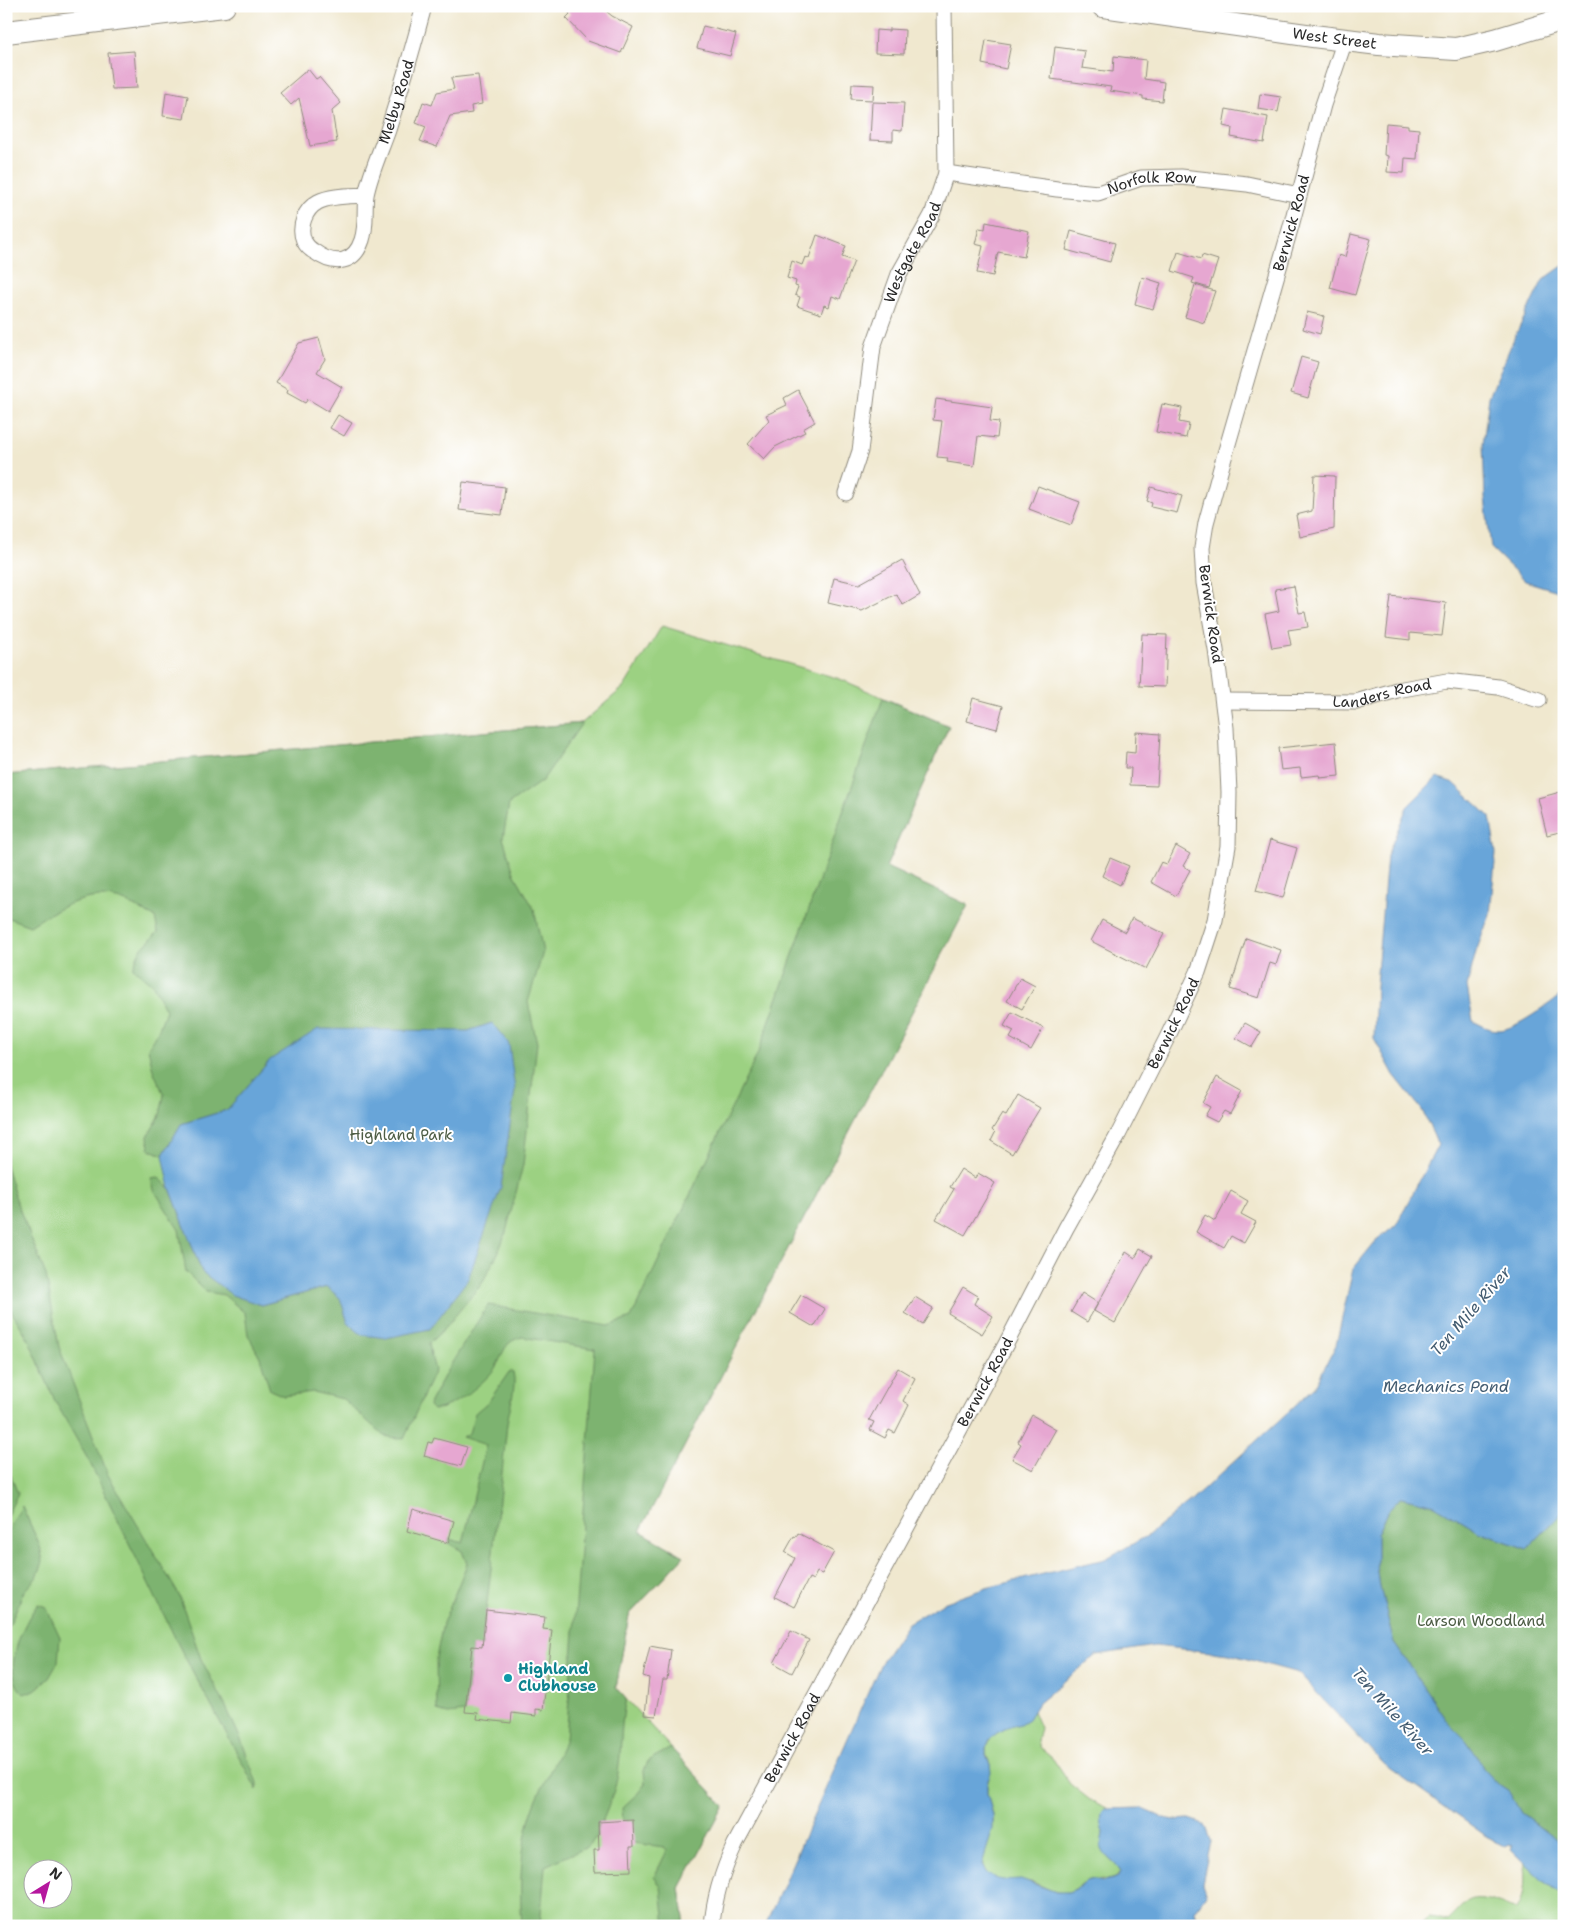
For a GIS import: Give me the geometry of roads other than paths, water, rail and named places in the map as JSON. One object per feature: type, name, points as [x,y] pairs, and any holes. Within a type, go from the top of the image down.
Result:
[{"type":"main road","points":[[6,32],[224,6]]},
{"type":"main road","name":"West Street","points":[[1103,6],[1345,40],[1456,49],[1564,19]]},
{"type":"street","name":"Melby Road","points":[[366,195],[319,202],[308,209],[303,219],[304,242],[312,250],[330,260],[344,261],[351,258],[359,250],[365,232],[366,195],[408,67],[424,6]]},
{"type":"street","name":"Westgate Road","points":[[846,493],[860,451],[873,347],[899,274],[932,215],[946,172],[944,6]]},
{"type":"street","name":"Berwick Road","points":[[712,1926],[720,1882],[734,1844],[1118,1135],[1198,972],[1216,920],[1228,846],[1228,774],[1223,701],[1204,583],[1202,548],[1206,523],[1221,468],[1324,105],[1345,40]]},
{"type":"street","name":"Norfolk Row","points":[[946,172],[1048,188],[1098,193],[1142,178],[1181,177],[1247,184],[1299,195]]},
{"type":"street","name":"Landers Road","points":[[1223,701],[1356,702],[1397,690],[1447,680],[1498,687],[1539,700]]},
{"type":"water","points":[[1564,265],[1564,592],[1561,592],[1525,581],[1491,548],[1485,498],[1483,444],[1489,397],[1515,336],[1543,280]]},
{"type":"water","name":"Mechanics Pond","points":[[1437,777],[1454,783],[1490,817],[1496,853],[1490,914],[1476,952],[1467,986],[1473,1021],[1492,1029],[1506,1029],[1532,1015],[1564,993],[1564,1511],[1527,1549],[1479,1532],[1435,1505],[1401,1497],[1387,1512],[1377,1534],[1377,1564],[1380,1587],[1394,1643],[1448,1722],[1466,1740],[1483,1768],[1500,1786],[1509,1792],[1521,1813],[1564,1846],[1564,1896],[1543,1881],[1511,1850],[1513,1846],[1509,1844],[1506,1846],[1491,1839],[1384,1764],[1298,1673],[1229,1654],[1155,1646],[1096,1655],[1038,1703],[1028,1719],[997,1733],[990,1739],[986,1748],[986,1756],[990,1764],[991,1773],[987,1783],[987,1793],[993,1815],[993,1829],[982,1864],[986,1872],[993,1878],[1003,1880],[1021,1879],[1056,1892],[1068,1892],[1076,1889],[1086,1881],[1095,1879],[1104,1881],[1118,1877],[1120,1871],[1104,1853],[1101,1843],[1103,1833],[1101,1817],[1105,1809],[1141,1808],[1164,1818],[1174,1820],[1190,1819],[1201,1823],[1207,1828],[1211,1841],[1202,1883],[1206,1895],[1195,1911],[1197,1926],[765,1926],[881,1663],[908,1623],[943,1603],[986,1588],[1105,1559],[1147,1536],[1191,1501],[1314,1388],[1336,1345],[1353,1269],[1375,1242],[1396,1225],[1438,1145],[1422,1110],[1394,1075],[1374,1038],[1376,985],[1387,856],[1407,807]]},
{"type":"water","points":[[492,1023],[509,1044],[515,1090],[501,1187],[468,1279],[430,1329],[386,1338],[362,1335],[348,1323],[340,1298],[327,1287],[261,1305],[232,1295],[202,1272],[170,1188],[163,1155],[181,1124],[227,1110],[270,1060],[318,1029],[468,1031]]},
{"type":"place","name":"Highland Clubhouse","points":[[508,1678]]},
{"type":"park label","name":"Highland Park","points":[[401,1135]]},
{"type":"park label","name":"Larson Woodland","points":[[1481,1621]]},
{"type":"water label","name":"Ten Mile River","points":[[1470,1311]]},
{"type":"water label","name":"Ten Mile River","points":[[1393,1711]]}]
